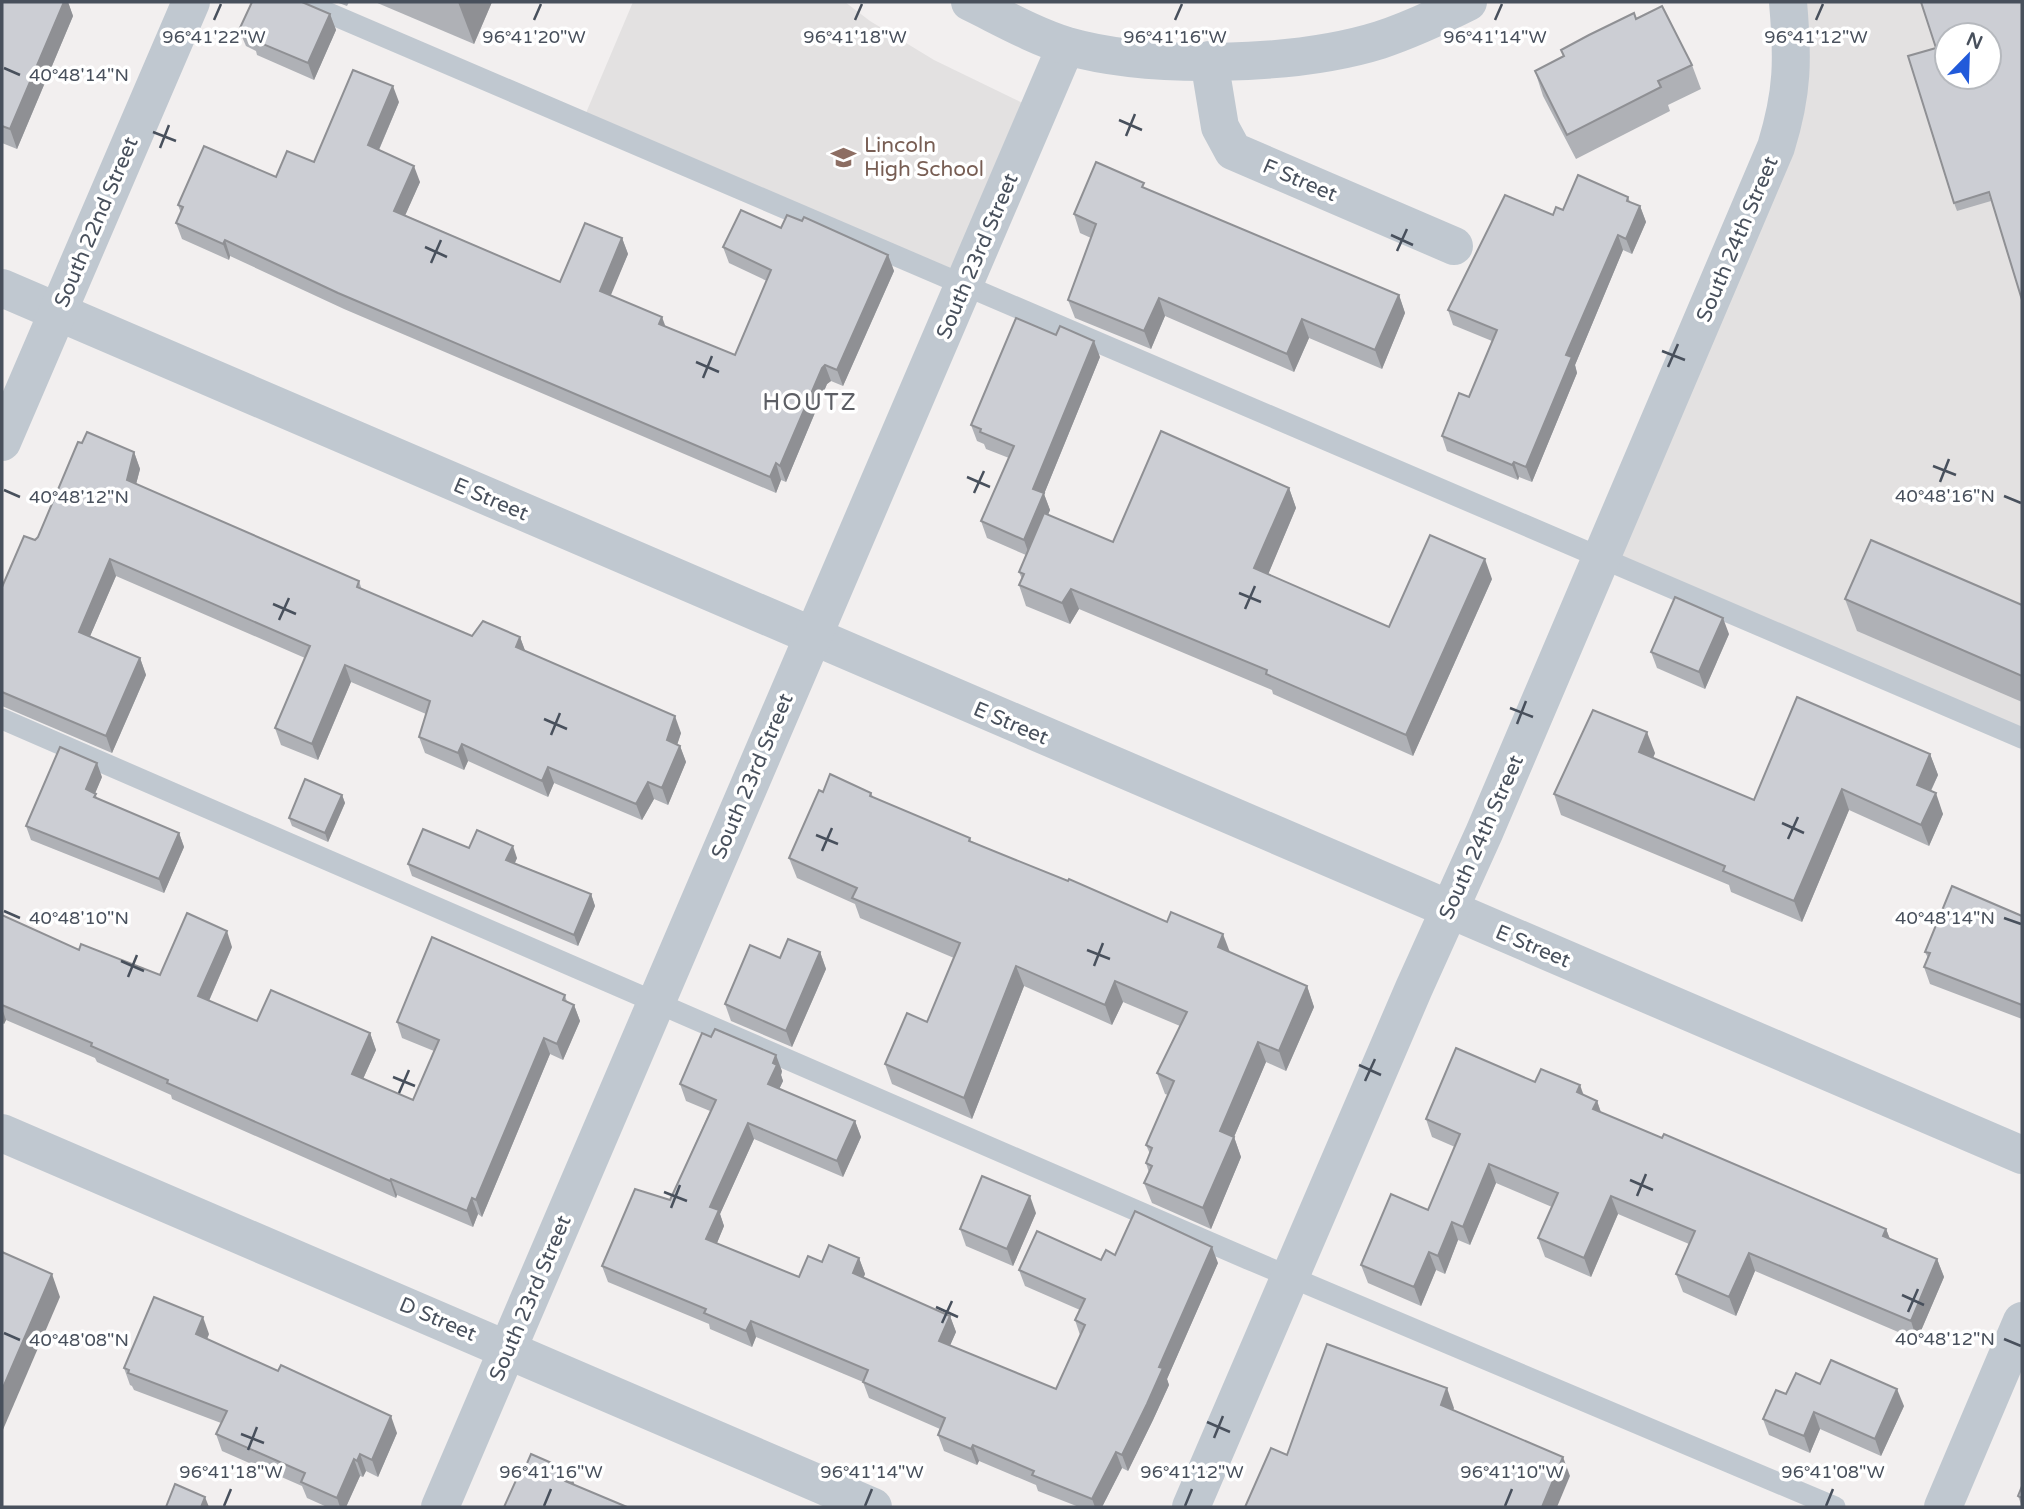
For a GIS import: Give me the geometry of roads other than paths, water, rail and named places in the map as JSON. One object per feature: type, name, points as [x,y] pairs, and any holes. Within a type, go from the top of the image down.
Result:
[{"type":"street","name":"South 22nd Street","points":[[2,442],[191,2]]},
{"type":"street","points":[[970,2],[1066,46],[1156,59],[1209,60],[1328,52],[1380,40],[1468,2]]},
{"type":"street","name":"South 24th Street","points":[[1191,1507],[1776,147],[1790,92],[1793,54],[1788,2]]},
{"type":"street","name":"South 23rd Street","points":[[440,1507],[1066,46]]},
{"type":"street","name":"F Street","points":[[1209,60],[1220,127],[1233,151],[1454,246]]},
{"type":"street","name":"E Street","points":[[2,288],[812,638],[2022,1155]]},
{"type":"street","name":"D Street","points":[[2,1133],[873,1507]]},
{"type":"street","points":[[1942,1507],[2022,1321]]},
{"type":"lane","points":[[303,2],[2022,738]]},
{"type":"lane","points":[[2,719],[1290,1277],[1835,1507]]},
{"type":"place","name":"Lincoln High School","points":[[844,157]]},
{"type":"district","name":"HOUTZ","points":[[810,402]]}]
